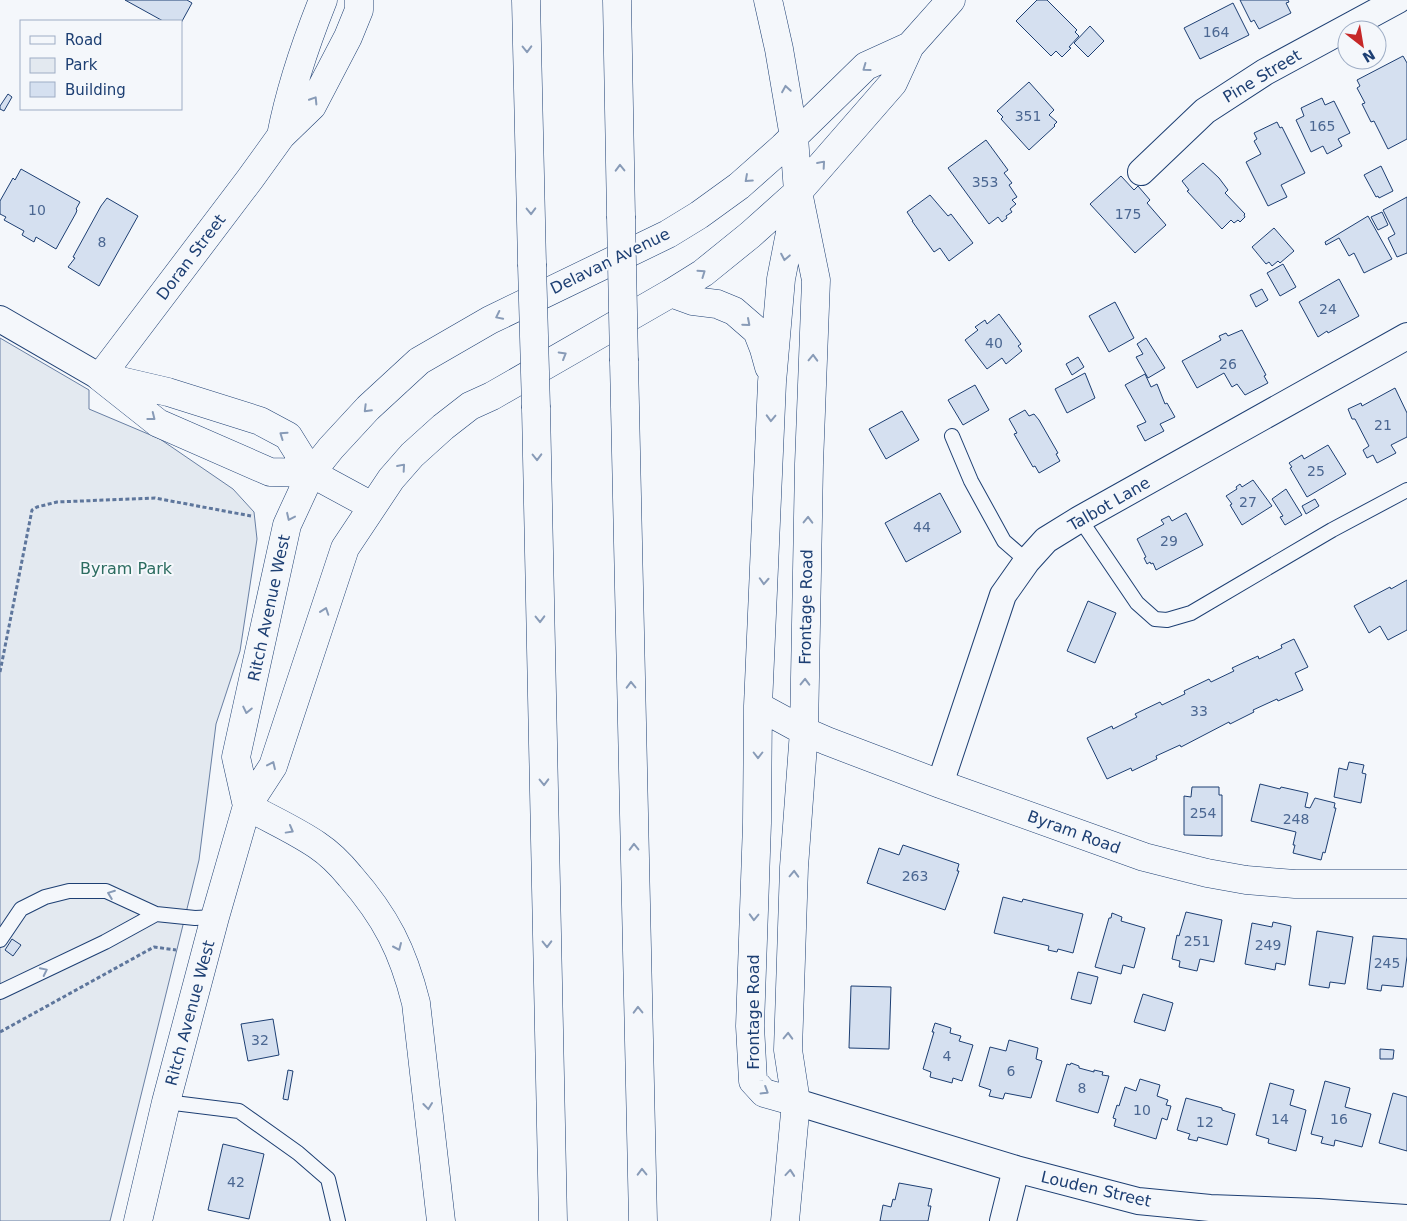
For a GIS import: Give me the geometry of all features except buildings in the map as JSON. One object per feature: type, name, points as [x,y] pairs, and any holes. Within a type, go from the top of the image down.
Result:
[{"type":"main road","name":"Doran Street","points":[[281,136],[287,104],[304,48],[323,0]]},
{"type":"main road","name":"Doran Street","points":[[100,376],[281,136],[312,106],[348,37],[359,10],[359,0]]},
{"type":"main road","points":[[526,0],[553,1221]]},
{"type":"main road","points":[[617,0],[643,1221]]},
{"type":"main road","name":"Frontage Road","points":[[768,0],[779,48],[794,137],[798,192],[816,280],[809,464],[804,731],[794,868],[788,1050],[796,1102],[764,1093],[753,1081],[750,1026],[757,823],[758,706],[772,382],[781,279],[798,192]]},
{"type":"main road","name":"Delavan Avenue","points":[[372,506],[412,455],[470,406],[492,396],[703,273],[798,192],[893,83],[910,46],[951,0]]},
{"type":"main road","name":"Delavan Avenue","points":[[311,473],[368,408],[419,362],[490,320],[668,234],[700,215],[739,186],[794,137],[866,66],[910,46]]},
{"type":"main road","points":[[671,293],[693,301],[717,304],[734,311],[756,331],[764,349],[772,382]]},
{"type":"main road","points":[[100,376],[168,392],[260,421],[288,436],[311,473]]},
{"type":"main road","points":[[100,376],[158,423],[270,472],[311,473],[372,506]]},
{"type":"main road","name":"Ritch Avenue West","points":[[247,806],[236,757],[286,525],[311,473]]},
{"type":"main road","name":"Ritch Avenue West","points":[[138,1221],[166,1102],[215,917],[247,806],[273,766],[345,548],[372,506]]},
{"type":"main road","name":"Byram Road","points":[[758,706],[804,731],[940,784],[1144,857],[1206,873],[1246,880],[1295,884],[1407,884]]},
{"type":"main road","points":[[247,806],[318,845],[344,869],[384,919],[398,947],[416,1003],[441,1221]]},
{"type":"main road","points":[[785,1221],[796,1102]]},
{"type":"street","name":"Pine Street","points":[[1142,172],[1206,111],[1265,72],[1398,0]]},
{"type":"street","points":[[0,319],[100,376]]},
{"type":"street","name":"Talbot Lane","points":[[940,784],[1003,595],[1027,561],[1046,540],[1080,519],[1407,336]]},
{"type":"street","name":"Louden Street","points":[[796,1102],[1016,1169],[1138,1201],[1210,1208],[1407,1218]]},
{"type":"street","points":[[1003,1221],[1016,1169]]},
{"type":"lane","points":[[952,436],[971,481],[1004,541],[1027,561]]},
{"type":"lane","points":[[1080,519],[1137,603],[1155,619],[1167,620],[1191,613],[1332,530],[1407,490]]},
{"type":"lane","points":[[0,940],[21,909],[45,897],[69,891],[106,891],[156,914],[195,918],[215,917]]},
{"type":"lane","points":[[0,992],[105,942],[156,914]]},
{"type":"lane","points":[[166,1102],[239,1111],[298,1153],[328,1179],[338,1221]]},
{"type":"path","points":[[0,672],[32,510],[57,502],[155,498],[251,516]]},
{"type":"path","points":[[0,1032],[154,947],[176,950]]},
{"type":"green space","name":"Byram Park","points":[[0,338],[89,390],[89,409],[160,439],[233,489],[254,512],[257,539],[240,651],[216,724],[199,860],[110,1221],[0,1221]]}]
